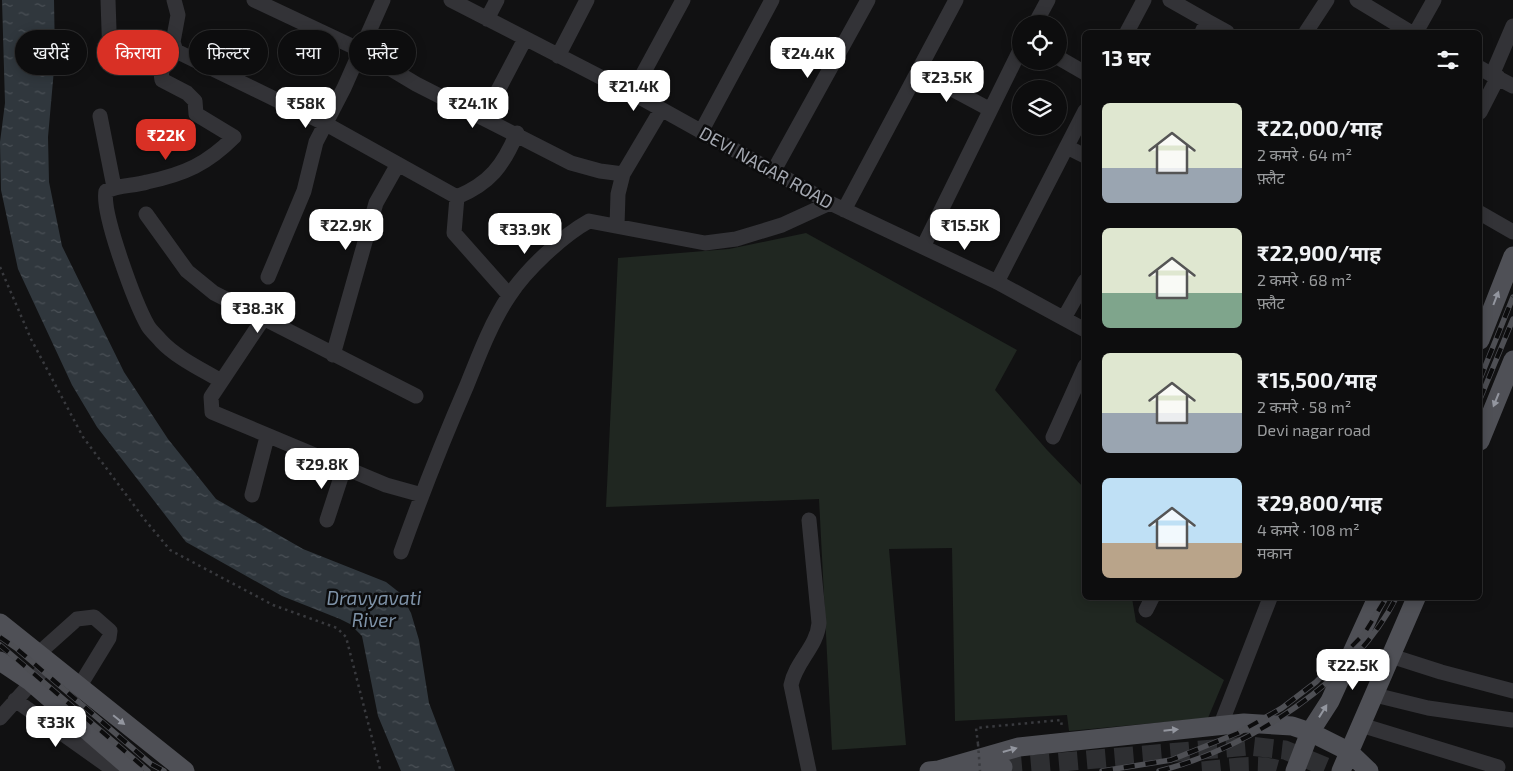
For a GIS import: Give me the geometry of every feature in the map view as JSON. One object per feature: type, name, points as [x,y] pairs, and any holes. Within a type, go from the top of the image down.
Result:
[{"type":"main road","points":[[1482,335],[1513,256]]},
{"type":"main road","points":[[1482,436],[1513,360]]},
{"type":"main road","points":[[1295,771],[1310,732],[1330,701],[1376,600]]},
{"type":"main road","points":[[1341,771],[1348,751],[1376,695],[1415,600]]},
{"type":"main road","points":[[0,623],[185,771]]},
{"type":"main road","points":[[0,660],[31,682],[134,771]]},
{"type":"main road","points":[[934,771],[1019,747],[1221,724],[1292,726],[1310,732],[1348,751],[1369,771]]},
{"type":"main road","points":[[934,771],[1002,767]]},
{"type":"street","points":[[108,0],[109,30]]},
{"type":"street","points":[[174,0],[178,15],[175,30]]},
{"type":"street","points":[[254,0],[349,45]]},
{"type":"street","points":[[369,30],[383,0]]},
{"type":"street","name":"DEVI NAGAR ROAD","points":[[450,0],[632,94],[830,203],[997,282],[1082,328]]},
{"type":"street","points":[[487,19],[497,0]]},
{"type":"street","points":[[558,56],[587,0]]},
{"type":"street","points":[[632,94],[683,0]]},
{"type":"street","points":[[701,132],[772,0]]},
{"type":"street","points":[[773,172],[868,0]]},
{"type":"street","points":[[844,210],[956,0]]},
{"type":"street","points":[[1040,15],[1048,0]]},
{"type":"street","points":[[1127,30],[1144,0]]},
{"type":"street","points":[[1170,0],[1205,27],[1218,30]]},
{"type":"street","points":[[1358,0],[1407,30]]},
{"type":"street","points":[[1417,30],[1434,0]]},
{"type":"street","points":[[1307,30],[1322,2]]},
{"type":"street","points":[[1482,104],[1490,74],[1513,26]]},
{"type":"street","points":[[484,117],[525,38]]},
{"type":"street","points":[[179,51],[326,124],[456,197]]},
{"type":"street","points":[[1067,63],[1082,71]]},
{"type":"street","points":[[923,247],[1012,65]]},
{"type":"street","points":[[918,71],[989,109]]},
{"type":"street","points":[[268,277],[304,191],[316,142],[349,74]]},
{"type":"street","points":[[1490,74],[1513,86]]},
{"type":"street","points":[[160,75],[162,80],[195,101],[196,114],[234,137],[215,156],[194,168],[149,182],[114,187],[106,191],[105,198],[113,233],[149,326],[161,342],[178,355],[222,381]]},
{"type":"street","points":[[401,75],[572,163],[600,171],[623,174]]},
{"type":"street","points":[[617,226],[618,194],[623,174],[661,110]]},
{"type":"street","points":[[100,116],[114,187]]},
{"type":"street","points":[[997,282],[1082,117]]},
{"type":"street","points":[[456,197],[476,189],[500,168],[517,133]]},
{"type":"street","points":[[1067,147],[1082,154]]},
{"type":"street","points":[[333,355],[376,203],[398,164]]},
{"type":"street","points":[[456,197],[454,233],[509,295]]},
{"type":"street","points":[[401,552],[422,495],[487,336],[509,295],[571,231],[589,221],[705,243],[728,240],[782,225],[830,203]]},
{"type":"street","points":[[146,214],[187,270],[214,293],[263,320],[416,396]]},
{"type":"street","points":[[1482,214],[1513,232]]},
{"type":"street","points":[[1064,318],[1082,286]]},
{"type":"street","points":[[263,320],[212,397],[212,412],[267,437],[386,485],[422,495]]},
{"type":"street","points":[[1053,437],[1082,373]]},
{"type":"street","points":[[252,495],[267,437]]},
{"type":"street","points":[[327,520],[344,468]]},
{"type":"street","points":[[808,771],[791,685],[797,666],[818,635],[819,623],[809,520]]},
{"type":"street","points":[[1221,724],[1269,600]]},
{"type":"street","points":[[0,718],[31,682],[44,657],[77,619],[94,616],[110,631],[109,638],[78,687]]},
{"type":"street","points":[[1391,656],[1441,672],[1513,691]]},
{"type":"street","points":[[1376,695],[1428,708],[1512,720]]},
{"type":"street","points":[[15,700],[115,771]]},
{"type":"street","points":[[1361,725],[1498,767]]},
{"type":"path","points":[[0,266],[31,339],[83,437],[145,520],[170,550],[273,605],[328,624],[342,631],[346,637],[380,769]]},
{"type":"path","points":[[980,771],[976,728],[1061,720],[1064,742]]},
{"type":"shaded area","points":[[806,233],[1017,350],[995,390],[1047,450],[1082,486],[1082,600],[1132,600],[1136,622],[1224,680],[1208,718],[1069,731],[1067,715],[955,721],[952,548],[889,549],[906,745],[832,750],[819,499],[606,507],[618,258],[729,249]]},
{"type":"water","name":"Dravyavati River","points":[[2,0],[54,0],[55,30],[15,30],[15,75],[53,75],[48,137],[49,182],[62,246],[124,372],[168,439],[216,499],[303,549],[386,582],[400,593],[411,613],[419,640],[429,703],[455,771],[401,771],[378,716],[362,636],[350,624],[282,596],[186,542],[97,427],[72,385],[18,269],[1,190],[0,142],[5,103]]},
{"type":"tunnel","points":[[1003,767],[1249,746],[1285,750],[1336,771]]},
{"type":"tunnel","points":[[1202,771],[1253,767],[1273,768],[1282,771]]},
{"type":"railway","points":[[1482,374],[1513,297]]},
{"type":"railway","points":[[1482,394],[1513,319]]},
{"type":"railway","points":[[1102,771],[1171,760],[1238,733],[1282,708],[1316,682],[1364,634],[1385,600]]},
{"type":"railway","points":[[1159,771],[1193,761],[1228,746],[1262,728],[1295,707],[1326,683],[1354,657],[1377,628],[1395,600]]},
{"type":"railway","points":[[0,637],[16,648],[151,764],[164,771]]},
{"type":"railway","points":[[0,645],[148,771]]}]
